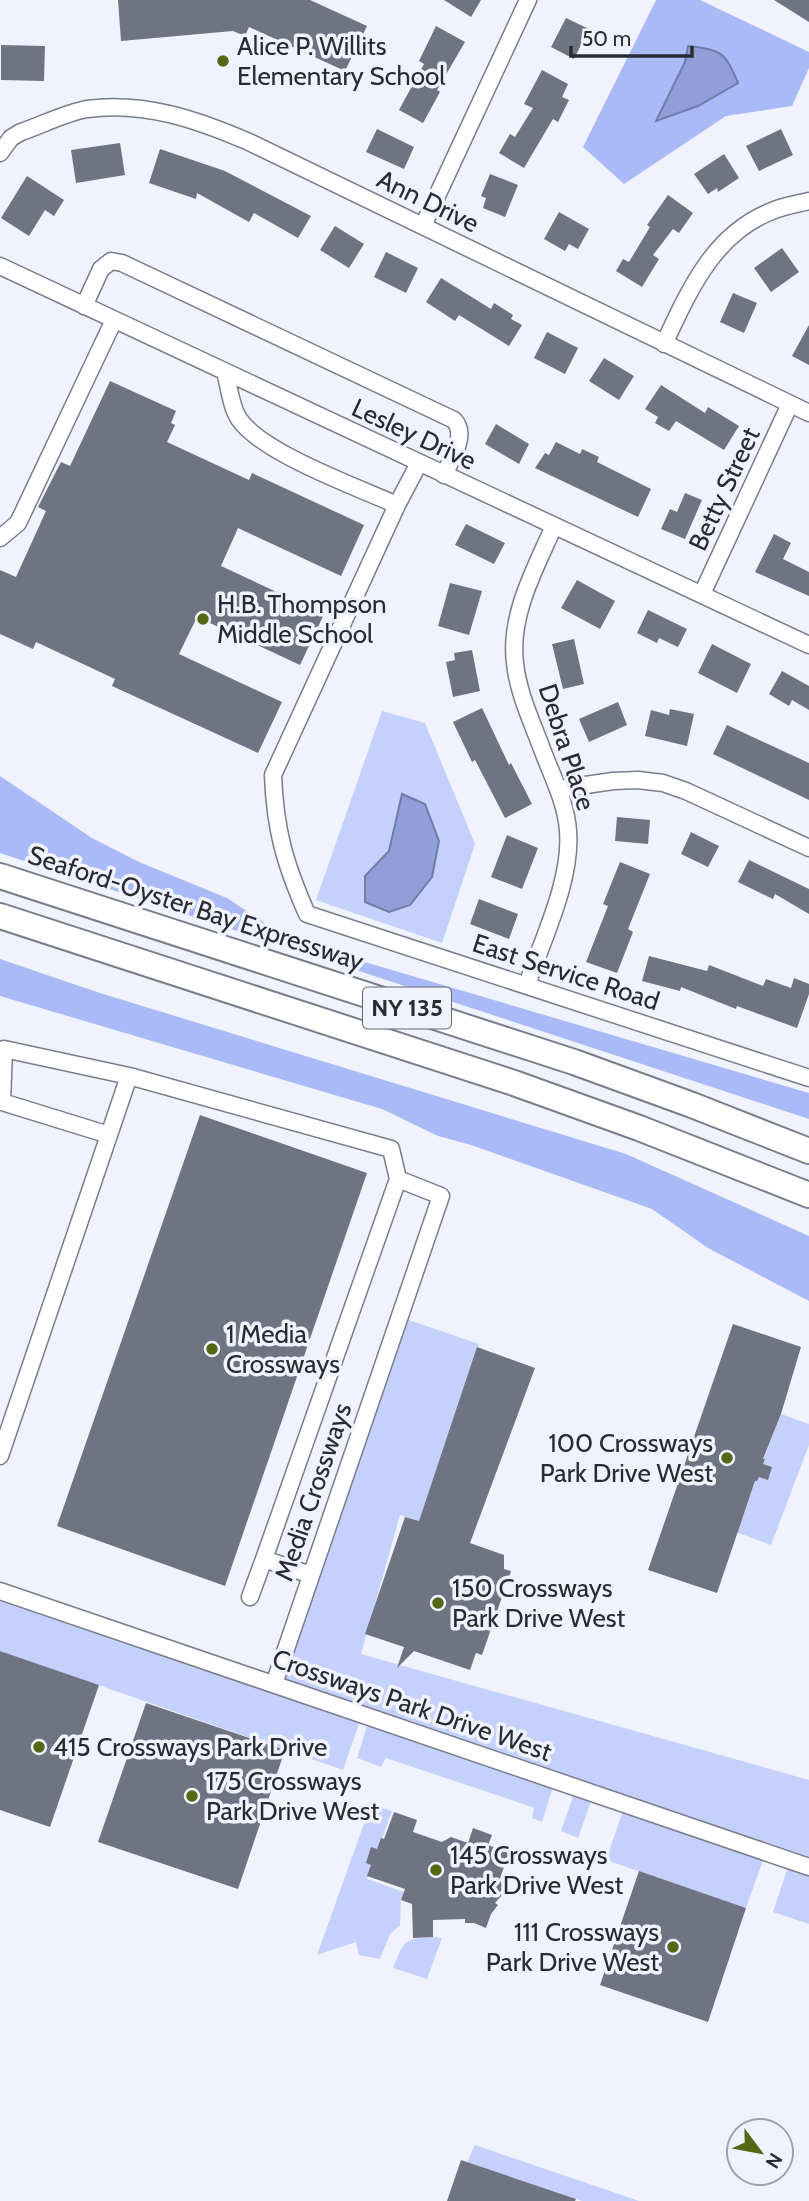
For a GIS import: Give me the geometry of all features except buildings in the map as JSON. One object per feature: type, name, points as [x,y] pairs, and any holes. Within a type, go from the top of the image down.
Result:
[{"type":"highway","name":"Seaford-Oyster Bay Expressway","points":[[0,876],[575,1062],[809,1152]]},
{"type":"highway","name":"NY 135","points":[[0,916],[514,1083],[756,1172],[809,1197]]},
{"type":"street","points":[[423,226],[528,0]]},
{"type":"street","name":"Ann Drive","points":[[0,153],[6,134],[85,110],[118,107],[163,112],[205,123],[809,413]]},
{"type":"street","points":[[664,344],[692,285],[711,256],[731,236],[744,225],[772,211],[809,201]]},
{"type":"street","points":[[84,306],[101,269],[111,261],[122,263],[454,420],[460,427],[461,435],[444,475]]},
{"type":"street","name":"Lesley Drive","points":[[0,266],[809,645]]},
{"type":"street","points":[[0,538],[18,523],[114,320]]},
{"type":"street","points":[[225,372],[237,417],[249,431],[276,450],[397,505],[419,463]]},
{"type":"street","name":"Betty Street","points":[[702,594],[790,404]]},
{"type":"street","name":"East Service Road","points":[[397,505],[273,775],[275,816],[288,872],[307,914],[809,1078]]},
{"type":"street","name":"Debra Place","points":[[527,985],[561,887],[568,858],[565,810],[524,703],[514,649],[518,616],[528,585],[554,526]]},
{"type":"street","points":[[558,789],[613,781],[663,783],[809,848]]},
{"type":"street","points":[[109,1135],[2,1102],[4,1049],[129,1076],[391,1149],[398,1179],[250,1597]]},
{"type":"street","points":[[0,1456],[129,1076]]},
{"type":"street","name":"Media Crossways","points":[[274,1684],[441,1196],[398,1179]]},
{"type":"street","points":[[264,1559],[310,1575]]},
{"type":"street","name":"Crossways Park Drive West","points":[[0,1591],[809,1867]]},
{"type":"shaded area","points":[[656,0],[700,0],[809,52],[809,68],[792,106],[726,116],[624,184],[583,147]]},
{"type":"shaded area","points":[[688,46],[721,54],[738,83],[698,106],[656,121],[685,62]]},
{"type":"shaded area","points":[[382,711],[425,723],[475,844],[442,943],[316,900]]},
{"type":"shaded area","points":[[0,776],[92,838],[139,862],[227,898],[290,940],[809,1093],[809,1119],[0,853]]},
{"type":"shaded area","points":[[402,794],[425,804],[439,841],[432,877],[410,905],[389,912],[365,902],[365,876],[389,851]]},
{"type":"shaded area","points":[[0,959],[100,993],[626,1154],[809,1236],[809,1301],[708,1248],[652,1209],[471,1145],[438,1136],[382,1109],[0,996]]},
{"type":"shaded area","points":[[403,1318],[479,1344],[419,1521],[400,1515],[361,1654],[809,1780],[809,1924],[773,1912],[790,1861],[766,1852],[746,1908],[606,1860],[625,1805],[594,1793],[578,1838],[561,1831],[576,1788],[555,1780],[542,1822],[532,1818],[532,1807],[386,1758],[381,1767],[357,1758],[368,1723],[360,1721],[343,1770],[0,1651],[0,1590],[274,1684]]},
{"type":"shaded area","points":[[781,1414],[809,1424],[809,1445],[771,1545],[736,1532]]},
{"type":"shaded area","points":[[371,1804],[392,1811],[367,1879],[404,1892],[400,1925],[390,1934],[380,1959],[359,1955],[356,1942],[317,1955]]},
{"type":"shaded area","points":[[416,1938],[442,1938],[427,1979],[393,1968],[406,1943]]},
{"type":"shaded area","points":[[475,2145],[639,2201],[582,2201],[467,2162]]},
{"type":"place","name":"Alice P. Willits Elementary School","points":[[223,61]]},
{"type":"place","name":"H.B. Thompson Middle School","points":[[203,619]]},
{"type":"place","name":"1 Media Crossways","points":[[212,1349]]},
{"type":"place","name":"100 Crossways Park Drive West","points":[[727,1458]]},
{"type":"place","name":"150 Crossways Park Drive West","points":[[438,1603]]},
{"type":"place","name":"415 Crossways Park Drive","points":[[39,1747]]},
{"type":"place","name":"175 Crossways Park Drive West","points":[[192,1796]]},
{"type":"place","name":"145 Crossways Park Drive West","points":[[436,1870]]},
{"type":"place","name":"111 Crossways Park Drive West","points":[[673,1947]]}]
